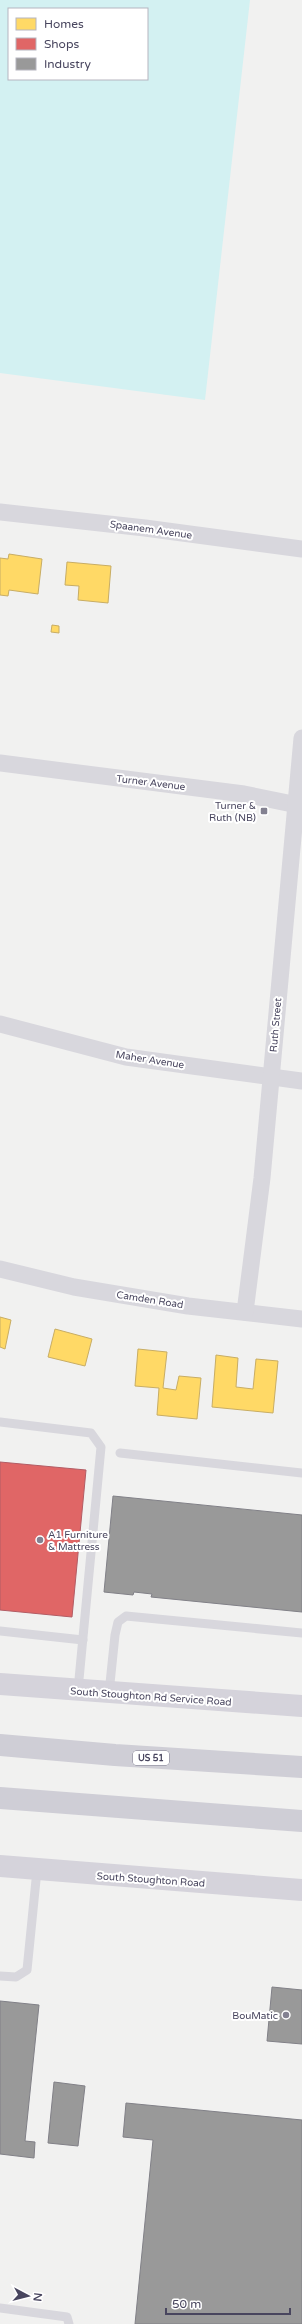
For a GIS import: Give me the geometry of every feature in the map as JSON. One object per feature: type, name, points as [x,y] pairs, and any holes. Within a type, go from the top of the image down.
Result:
[{"type":"main road","name":"US 51","points":[[0,1744],[115,1755],[302,1767]]},
{"type":"main road","points":[[0,1798],[302,1821]]},
{"type":"street","name":"Spaanem Avenue","points":[[0,512],[145,528],[302,549]]},
{"type":"street","name":"Ruth Street","points":[[245,1312],[262,1178],[298,805],[302,738]]},
{"type":"street","name":"Turner Avenue","points":[[0,763],[190,787],[298,805]]},
{"type":"street","name":"Maher Avenue","points":[[0,1024],[126,1057],[302,1081]]},
{"type":"street","name":"Camden Road","points":[[0,1269],[74,1287],[188,1306],[302,1319]]},
{"type":"street","name":"South Stoughton Rd Service Road","points":[[0,1684],[302,1706]]},
{"type":"street","name":"South Stoughton Road","points":[[0,1866],[302,1890]]},
{"type":"lane","points":[[0,1422],[91,1434],[102,1447],[78,1690]]},
{"type":"lane","points":[[120,1453],[302,1474]]},
{"type":"lane","points":[[109,1693],[115,1635],[118,1622],[126,1616],[302,1633]]},
{"type":"lane","points":[[0,1631],[83,1640]]},
{"type":"lane","points":[[0,1976],[16,1977],[27,1970],[37,1870]]},
{"type":"lane","points":[[0,2308],[67,2317],[70,2324]]},
{"type":"shaded area","points":[[0,0],[250,0],[205,400],[0,373]]},
{"type":"building: Homes","points":[[9,554],[42,559],[38,594],[9,590],[8,596],[0,595],[0,558],[8,559]]},
{"type":"building: Homes","points":[[67,562],[111,566],[108,603],[78,600],[79,586],[65,585]]},
{"type":"building: Homes","points":[[52,625],[59,626],[59,633],[51,632]]},
{"type":"building: Homes","points":[[0,1317],[11,1320],[5,1349],[0,1347]]},
{"type":"building: Homes","points":[[55,1329],[92,1339],[85,1366],[48,1357]]},
{"type":"building: Homes","points":[[138,1349],[167,1352],[163,1388],[176,1390],[179,1376],[201,1378],[197,1419],[157,1415],[159,1388],[135,1386]]},
{"type":"building: Homes","points":[[216,1355],[238,1358],[236,1387],[253,1389],[256,1359],[278,1361],[273,1413],[212,1407]]},
{"type":"building: Shops","name":"A1 Furniture & Mattress","points":[[0,1462],[86,1470],[72,1617],[0,1610]]},
{"type":"building: Industry","points":[[113,1496],[302,1515],[302,1612],[151,1597],[152,1594],[134,1592],[133,1595],[104,1592]]},
{"type":"building: Industry","name":"BouMatic","points":[[272,1987],[302,1990],[302,2044],[267,2041]]},
{"type":"building: Industry","points":[[0,2001],[39,2005],[25,2141],[35,2142],[34,2158],[0,2154]]},
{"type":"building: Industry","points":[[54,2082],[85,2086],[78,2146],[48,2143]]},
{"type":"building: Industry","points":[[126,2103],[302,2120],[302,2324],[135,2324],[153,2140],[123,2137]]},
{"type":"place","name":"Turner & Ruth (NB)","points":[[264,811]]},
{"type":"place","name":"A1 Furniture & Mattress","points":[[40,1540]]},
{"type":"place","name":"BouMatic","points":[[286,2015]]}]
